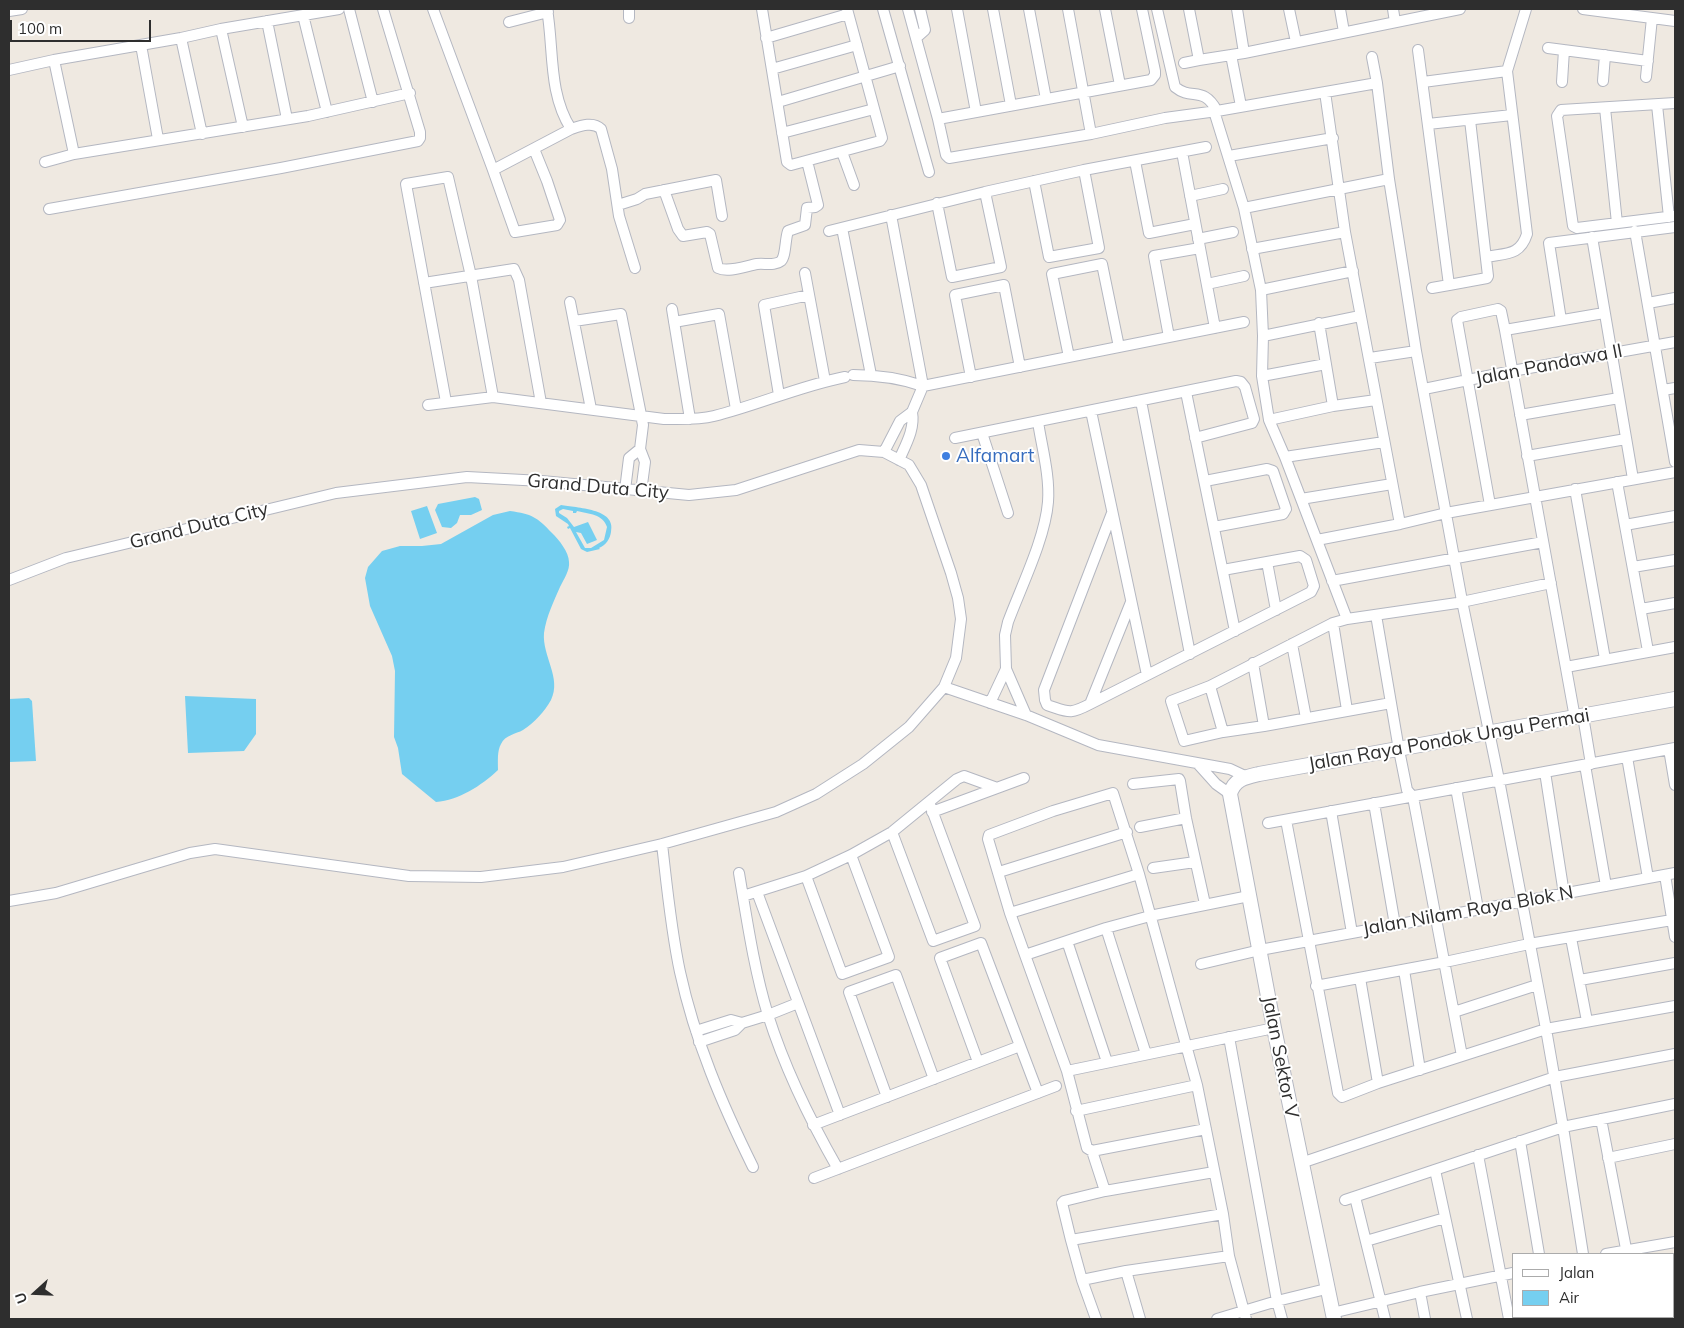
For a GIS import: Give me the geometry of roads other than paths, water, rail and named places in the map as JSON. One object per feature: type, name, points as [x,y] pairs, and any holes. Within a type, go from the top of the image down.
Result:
[{"type":"street","points":[[9,11],[22,9]]},
{"type":"street","points":[[9,70],[221,29],[340,9]]},
{"type":"street","points":[[349,9],[373,102]]},
{"type":"street","points":[[49,209],[281,168],[419,140],[420,132],[410,93],[383,9]]},
{"type":"street","points":[[433,9],[494,170],[515,232],[558,225],[560,221],[534,149]]},
{"type":"street","points":[[762,9],[766,38],[788,164],[807,161],[882,140],[848,11],[766,38]]},
{"type":"street","points":[[883,9],[929,172]]},
{"type":"street","points":[[908,9],[946,154],[950,158],[1091,134],[1165,118],[1376,83]]},
{"type":"street","points":[[916,38],[925,30],[920,9]]},
{"type":"street","points":[[957,9],[976,112]]},
{"type":"street","points":[[993,9],[1010,105]]},
{"type":"street","points":[[1029,9],[1046,99]]},
{"type":"street","points":[[1068,9],[1091,134]]},
{"type":"street","points":[[1105,9],[1120,85]]},
{"type":"street","points":[[938,119],[1148,81],[1155,75],[1142,9]]},
{"type":"street","points":[[1157,9],[1175,87],[1182,92],[1202,94],[1212,102],[1216,111],[1244,208],[1261,290],[1262,376],[1269,420],[1347,619]]},
{"type":"street","points":[[1189,9],[1199,60]]},
{"type":"street","points":[[1237,9],[1244,53]]},
{"type":"street","points":[[1289,9],[1296,42]]},
{"type":"street","points":[[1340,9],[1344,32]]},
{"type":"street","points":[[1393,9],[1395,22]]},
{"type":"street","points":[[1184,63],[1244,53],[1445,10],[1460,9]]},
{"type":"street","points":[[1486,257],[1517,250],[1522,246],[1526,234],[1507,72],[1526,9]]},
{"type":"street","points":[[1583,9],[1630,12],[1652,18],[1675,21]]},
{"type":"street","points":[[509,22],[547,10],[556,94],[561,112],[570,129]]},
{"type":"street","points":[[303,16],[327,112]]},
{"type":"street","points":[[1646,77],[1652,18]]},
{"type":"street","points":[[267,21],[287,119]]},
{"type":"street","points":[[221,29],[243,127]]},
{"type":"street","points":[[181,38],[202,134]]},
{"type":"street","points":[[141,45],[158,139]]},
{"type":"street","points":[[772,69],[857,45]]},
{"type":"street","points":[[1548,48],[1648,61]]},
{"type":"street","points":[[1418,50],[1424,82],[1449,285]]},
{"type":"street","points":[[1562,82],[1564,50]]},
{"type":"street","points":[[1231,55],[1241,106]]},
{"type":"street","points":[[1603,81],[1605,55]]},
{"type":"street","points":[[1372,57],[1416,351],[1462,602],[1499,780],[1546,1028],[1583,1253]]},
{"type":"street","points":[[54,60],[74,154]]},
{"type":"street","points":[[778,102],[900,66]]},
{"type":"street","points":[[1424,82],[1507,72]]},
{"type":"street","points":[[1325,92],[1345,232],[1400,524]]},
{"type":"street","points":[[45,162],[74,154],[158,139],[202,134],[327,112],[410,93]]},
{"type":"street","points":[[1657,105],[1672,216],[1577,228],[1572,225],[1557,116],[1562,110],[1675,103]]},
{"type":"street","points":[[1605,108],[1617,223]]},
{"type":"street","points":[[782,133],[874,109]]},
{"type":"street","points":[[1428,124],[1512,115]]},
{"type":"street","points":[[1432,288],[1486,278],[1488,273],[1470,120]]},
{"type":"street","points":[[494,170],[570,129],[593,124],[600,128],[612,169],[629,253],[635,268]]},
{"type":"street","points":[[1229,156],[1333,138]]},
{"type":"street","points":[[829,232],[985,192],[1084,170],[1206,147]]},
{"type":"street","points":[[842,152],[854,185]]},
{"type":"street","points":[[1182,152],[1215,328]]},
{"type":"street","points":[[664,190],[678,229],[683,236],[707,232],[710,234],[718,268],[727,270],[760,263],[776,263],[782,260],[784,256],[788,231],[805,225],[808,208],[818,205],[807,161]]},
{"type":"street","points":[[1135,161],[1149,233],[1195,224]]},
{"type":"street","points":[[1034,181],[1049,257],[1099,248],[1084,170]]},
{"type":"street","points":[[446,402],[406,184],[448,177],[471,276],[493,397]]},
{"type":"street","points":[[618,205],[637,199],[645,194],[716,180],[722,216]]},
{"type":"street","points":[[1244,208],[1389,180]]},
{"type":"street","points":[[1190,196],[1222,189]]},
{"type":"street","points":[[937,203],[952,277],[1001,267],[985,192]]},
{"type":"street","points":[[884,452],[900,421],[912,412],[923,386],[890,215]]},
{"type":"street","points":[[1561,320],[1548,245],[1551,242],[1675,227]]},
{"type":"street","points":[[842,228],[871,375]]},
{"type":"street","points":[[1169,337],[1154,256],[1233,232]]},
{"type":"street","points":[[1252,249],[1345,232]]},
{"type":"street","points":[[1636,232],[1675,462]]},
{"type":"street","points":[[1592,236],[1633,480]]},
{"type":"street","points":[[1069,357],[1052,274],[1102,264],[1119,347]]},
{"type":"street","points":[[424,283],[514,269],[519,280],[541,403]]},
{"type":"street","points":[[1261,290],[1353,271]]},
{"type":"street","points":[[804,272],[825,381]]},
{"type":"street","points":[[1207,284],[1244,276]]},
{"type":"street","points":[[971,377],[955,295],[1004,285],[1020,367]]},
{"type":"street","points":[[779,395],[764,304],[809,295]]},
{"type":"street","points":[[1648,303],[1675,298]]},
{"type":"street","points":[[570,302],[591,409]]},
{"type":"street","points":[[672,309],[690,419]]},
{"type":"street","points":[[1490,505],[1457,320],[1458,318],[1500,309],[1566,667],[1579,717],[1588,764],[1606,886]]},
{"type":"street","points":[[1505,330],[1604,313]]},
{"type":"street","points":[[574,321],[621,314],[643,425],[640,449],[645,462],[641,492]]},
{"type":"street","points":[[674,322],[719,314],[736,409]]},
{"type":"street","points":[[1263,336],[1360,316]]},
{"type":"street","points":[[428,404],[493,397],[664,419],[690,419],[713,416],[825,381],[849,376],[871,375],[902,379],[923,386],[1244,322]]},
{"type":"street","points":[[1319,323],[1333,406]]},
{"type":"street","name":"Jalan Pandawa II","points":[[1424,389],[1675,342]]},
{"type":"street","points":[[1370,358],[1416,351]]},
{"type":"street","points":[[1262,376],[1326,364]]},
{"type":"street","points":[[955,438],[1236,381],[1241,382],[1245,387],[1254,419],[1252,423],[1195,438]]},
{"type":"street","points":[[1663,390],[1675,388]]},
{"type":"street","points":[[1186,392],[1235,631]]},
{"type":"street","points":[[1520,415],[1619,398]]},
{"type":"street","points":[[1269,420],[1333,406],[1376,400]]},
{"type":"street","points":[[1140,402],[1190,654]]},
{"type":"street","points":[[1091,411],[1147,676]]},
{"type":"street","points":[[899,460],[912,431],[914,422],[912,412]]},
{"type":"street","points":[[1026,716],[1006,669],[1004,635],[1040,539],[1048,502],[1048,487],[1038,422]]},
{"type":"street","points":[[982,433],[1008,513]]},
{"type":"street","points":[[1527,456],[1626,439]]},
{"type":"street","points":[[1285,457],[1384,442]]},
{"type":"street","points":[[625,490],[629,458],[640,449]]},
{"type":"street","name":"Grand Duta City","points":[[9,580],[66,558],[336,493],[467,477],[542,481],[688,495],[736,490],[859,450],[884,452],[909,465],[920,485],[951,573],[958,598],[961,619],[956,658],[944,687],[909,727],[863,764],[816,794],[776,812],[662,844],[563,867],[482,877],[409,876],[215,849],[190,853],[56,893],[9,902]]},
{"type":"street","points":[[1205,481],[1267,469],[1273,471],[1286,509],[1283,514],[1214,527]]},
{"type":"street","points":[[1317,540],[1535,496],[1675,472]]},
{"type":"street","points":[[1617,482],[1648,651]]},
{"type":"street","points":[[1301,499],[1392,484]]},
{"type":"street","points":[[1575,490],[1605,659]]},
{"type":"street","points":[[1112,513],[1044,690],[1047,704],[1073,712],[1311,592],[1314,586],[1306,560],[1300,556],[1223,570]]},
{"type":"street","points":[[1625,525],[1675,516]]},
{"type":"street","points":[[1332,581],[1543,542]]},
{"type":"street","points":[[1633,567],[1675,560]]},
{"type":"street","points":[[1266,562],[1276,610]]},
{"type":"street","points":[[1391,703],[1222,732],[1184,741],[1170,701],[1210,686],[1334,623],[1347,619],[1462,602],[1551,583]]},
{"type":"street","points":[[1090,704],[1131,602]]},
{"type":"street","points":[[1641,610],[1675,603]]},
{"type":"street","points":[[1376,615],[1398,750],[1407,790],[1413,797],[1462,1056]]},
{"type":"street","points":[[1334,623],[1348,710]]},
{"type":"street","points":[[1292,644],[1306,718]]},
{"type":"street","points":[[1566,667],[1675,646]]},
{"type":"street","points":[[1253,663],[1264,726]]},
{"type":"street","points":[[990,703],[1006,669]]},
{"type":"street","points":[[1210,686],[1222,732]]},
{"type":"street","points":[[944,687],[1026,716],[1098,745],[1230,769],[1247,777]]},
{"type":"street","name":"Jalan Raya Pondok Ungu Permai","points":[[1247,777],[1675,699]]},
{"type":"street","points":[[1268,823],[1672,749],[1675,785]]},
{"type":"street","points":[[1627,757],[1648,878]]},
{"type":"street","points":[[1198,764],[1216,784],[1230,794],[1236,782],[1247,777]]},
{"type":"street","points":[[1544,772],[1564,894]]},
{"type":"street","points":[[743,896],[806,876],[852,855],[892,832],[957,779],[964,776],[997,788]]},
{"type":"street","points":[[932,812],[1024,778]]},
{"type":"street","points":[[1133,784],[1178,779],[1180,782],[1205,904]]},
{"type":"street","points":[[1456,788],[1478,909]]},
{"type":"street","points":[[1206,1129],[1092,1151],[1086,1148],[1067,1072],[1010,913],[988,839],[989,835],[1053,811],[1113,793],[1139,874],[1150,916],[1193,1045],[1197,1085],[1206,1129],[1214,1172],[1223,1214],[1229,1256],[1247,1312]]},
{"type":"street","name":"Jalan Sektor V","points":[[1230,794],[1274,1028],[1326,1290],[1333,1316]]},
{"type":"street","points":[[892,832],[933,941],[975,926],[928,802]]},
{"type":"street","points":[[1374,803],[1395,925]]},
{"type":"street","points":[[1331,811],[1352,933]]},
{"type":"street","points":[[1140,827],[1186,818]]},
{"type":"street","points":[[1286,820],[1338,1095],[1344,1097],[1378,1083],[1546,1028],[1675,1006]]},
{"type":"street","points":[[999,872],[1126,832]]},
{"type":"street","points":[[662,844],[670,914],[680,972],[699,1042],[726,1113],[753,1167]]},
{"type":"street","points":[[806,876],[842,974],[889,957],[852,855]]},
{"type":"street","points":[[1153,868],[1195,862]]},
{"type":"street","points":[[739,872],[755,962],[768,1015],[788,1069],[813,1125],[838,1169]]},
{"type":"street","points":[[1010,913],[1139,874]]},
{"type":"street","points":[[1670,874],[1672,920],[1675,937]]},
{"type":"street","name":"Jalan Nilam Raya Blok N","points":[[1202,964],[1260,950],[1670,874]]},
{"type":"street","points":[[757,892],[840,1115]]},
{"type":"street","points":[[1025,955],[1106,928],[1150,916],[1249,896]]},
{"type":"street","points":[[1316,986],[1529,944],[1672,920]]},
{"type":"street","points":[[1106,928],[1146,1054]]},
{"type":"street","points":[[1571,938],[1587,1021]]},
{"type":"street","points":[[1067,941],[1107,1062]]},
{"type":"street","points":[[978,1062],[940,958],[981,943],[1038,1093]]},
{"type":"street","points":[[1580,980],[1675,963]]},
{"type":"street","points":[[1404,970],[1420,1070]]},
{"type":"street","points":[[888,1097],[849,992],[896,975],[934,1079]]},
{"type":"street","points":[[1360,978],[1378,1083]]},
{"type":"street","points":[[1454,1012],[1537,985]]},
{"type":"street","points":[[699,1042],[735,1030],[742,1023],[798,1003]]},
{"type":"street","points":[[696,1031],[731,1020],[742,1023]]},
{"type":"street","points":[[1067,1072],[1274,1028]]},
{"type":"street","points":[[1229,1037],[1277,1301],[1282,1319]]},
{"type":"street","points":[[813,1125],[1020,1046]]},
{"type":"street","points":[[1301,1164],[1554,1077],[1675,1054]]},
{"type":"street","points":[[1076,1111],[1197,1085]]},
{"type":"street","points":[[814,1178],[1056,1086]]},
{"type":"street","points":[[1385,1319],[1366,1241],[1350,1198],[1563,1127],[1675,1104]]},
{"type":"street","points":[[1601,1119],[1626,1253],[1675,1242]]},
{"type":"street","points":[[1520,1141],[1539,1253]]},
{"type":"street","points":[[1608,1158],[1675,1144]]},
{"type":"street","points":[[1092,1151],[1105,1191]]},
{"type":"street","points":[[1478,1155],[1509,1319]]},
{"type":"street","points":[[1435,1170],[1467,1319]]},
{"type":"street","points":[[1096,1319],[1082,1280],[1062,1202],[1105,1191],[1214,1172]]},
{"type":"street","points":[[1071,1240],[1223,1214]]},
{"type":"street","points":[[1366,1241],[1445,1218]]},
{"type":"street","points":[[1082,1280],[1126,1271],[1229,1256]]},
{"type":"street","points":[[1126,1271],[1140,1319]]},
{"type":"street","points":[[1333,1316],[1420,1292],[1512,1273]]},
{"type":"street","points":[[1217,1319],[1247,1312],[1277,1301],[1326,1290]]},
{"type":"street","points":[[1420,1292],[1424,1319]]},
{"type":"water","points":[[475,497],[479,499],[482,510],[471,515],[460,515],[457,523],[451,528],[442,527],[435,510],[438,504]]},
{"type":"water","points":[[561,505],[602,514],[608,518],[611,524],[609,539],[600,549],[587,552],[581,549],[570,528],[568,529],[568,524],[556,516],[555,509]],"holes":[[[563,509],[573,511],[573,513],[577,511],[602,519],[607,527],[604,540],[591,548],[585,548],[576,532],[581,533],[587,544],[597,540],[588,522],[574,527],[567,518],[559,513]]]},
{"type":"water","points":[[427,506],[437,533],[420,539],[411,511]]},
{"type":"water","points":[[510,511],[524,513],[542,523],[555,536],[569,558],[568,571],[550,609],[544,633],[544,642],[553,675],[554,692],[551,700],[535,720],[523,730],[503,741],[498,753],[498,770],[469,791],[445,801],[436,802],[402,774],[398,748],[394,737],[395,671],[392,656],[370,606],[365,578],[368,567],[382,551],[400,546],[441,544],[493,515]]},
{"type":"water","points":[[185,696],[256,699],[256,734],[244,751],[188,753]]},
{"type":"water","points":[[29,698],[32,701],[36,761],[9,762],[9,699]]},
{"type":"place","name":"Alfamart","points":[[946,456]]}]
